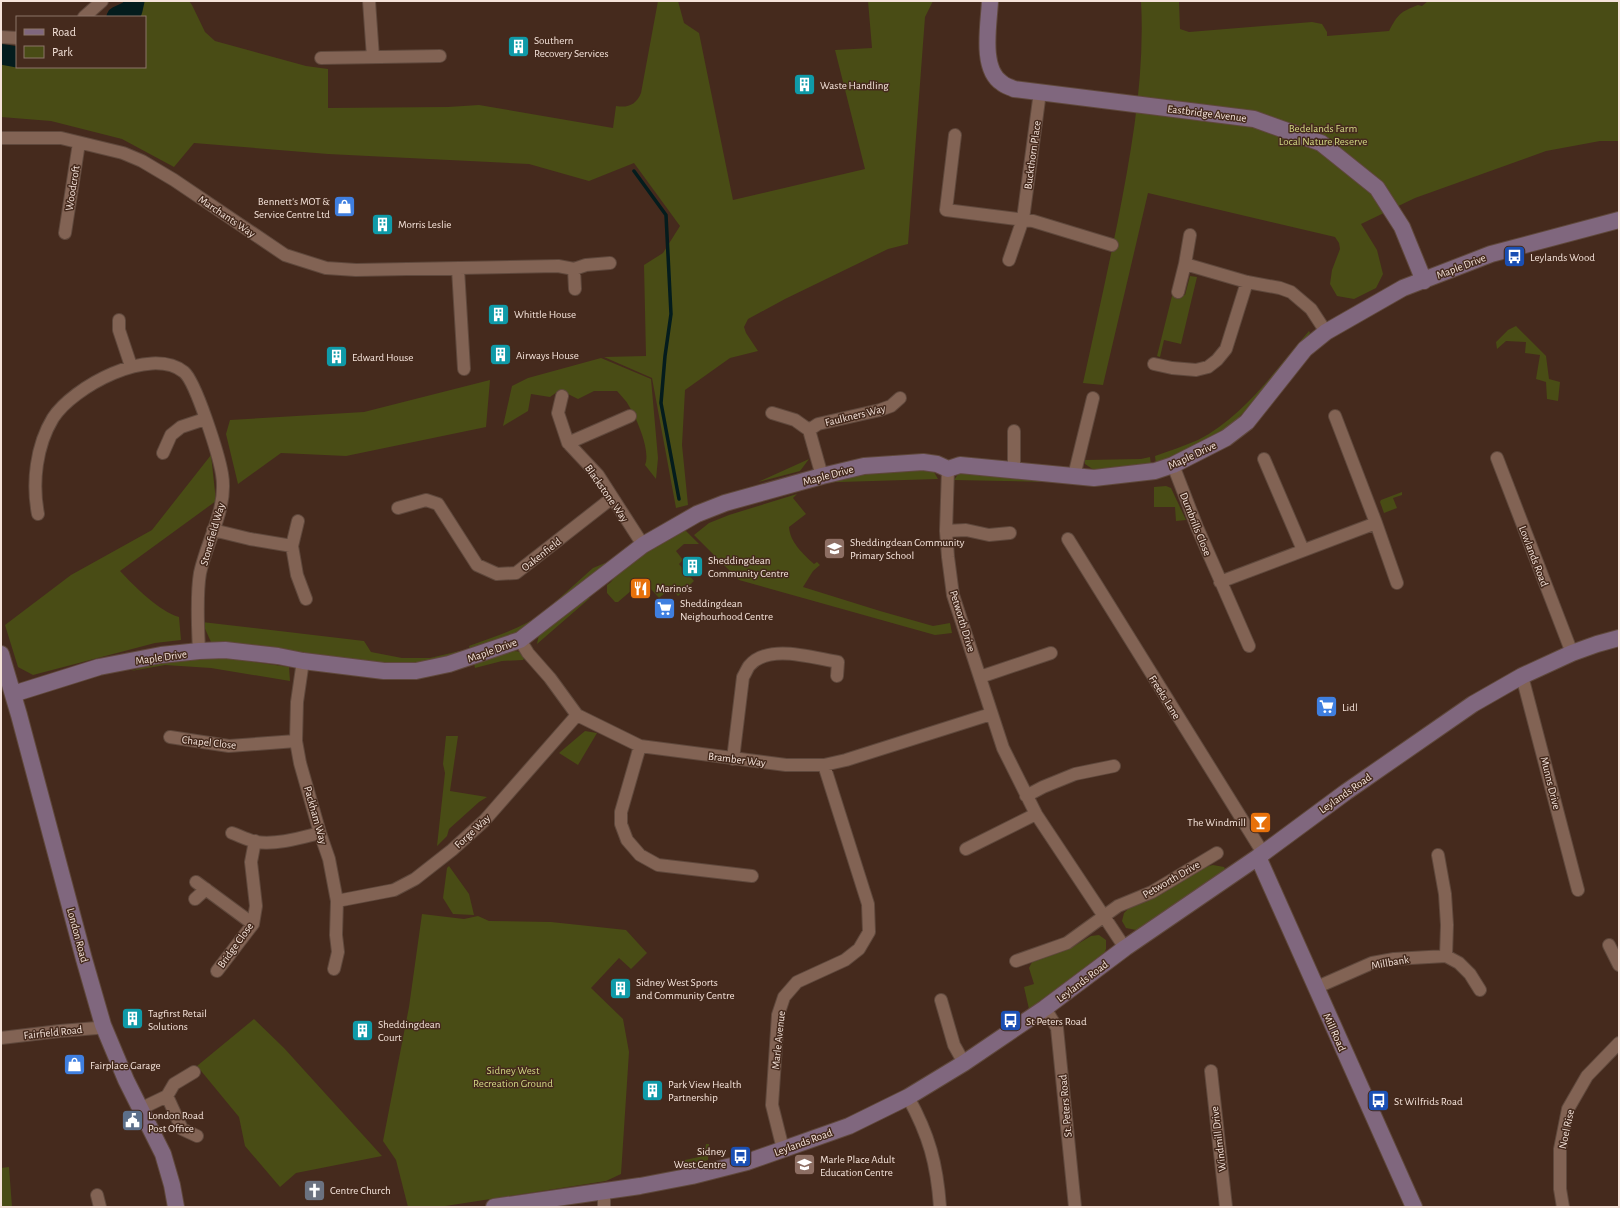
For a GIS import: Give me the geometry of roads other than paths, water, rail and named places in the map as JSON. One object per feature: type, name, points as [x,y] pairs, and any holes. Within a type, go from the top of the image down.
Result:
[{"type":"street","points":[[85,16],[102,1]]},
{"type":"street","points":[[369,1],[373,57]]},
{"type":"street","name":"Eastbridge Avenue","points":[[990,1],[987,57],[993,74],[1002,83],[1014,88],[1040,92],[1254,119],[1321,143],[1377,188],[1402,227],[1424,281]]},
{"type":"street","points":[[1,37],[16,38]]},
{"type":"street","points":[[321,58],[440,56]]},
{"type":"street","name":"Buckthorn Place","points":[[1010,260],[1023,219],[1040,92]]},
{"type":"street","points":[[955,135],[946,210],[1033,221],[1112,245]]},
{"type":"street","name":"Marchants Way","points":[[1,138],[60,138],[122,153],[142,161],[190,191],[285,255],[326,268],[356,270],[558,266],[574,269],[586,265],[610,263]]},
{"type":"street","name":"Woodcroft","points":[[65,233],[79,143]]},
{"type":"street","name":"Maple Drive","points":[[13,694],[99,667],[161,655],[199,651],[226,650],[384,671],[416,671],[450,664],[520,640],[643,545],[697,514],[725,504],[822,476],[864,466],[923,462],[937,464],[948,469],[960,465],[1094,478],[1108,478],[1155,471],[1173,465],[1226,438],[1247,422],[1305,349],[1326,332],[1403,288],[1492,254],[1619,220]]},
{"type":"street","points":[[1178,292],[1190,235]]},
{"type":"street","points":[[1184,264],[1247,282],[1280,288],[1291,292],[1311,309],[1326,332]]},
{"type":"street","points":[[458,269],[464,369]]},
{"type":"street","points":[[574,269],[575,288]]},
{"type":"street","points":[[1154,364],[1172,368],[1196,370],[1208,367],[1217,360],[1226,349],[1247,282]]},
{"type":"street","points":[[119,320],[119,330],[131,366]]},
{"type":"street","name":"Stonefield Way","points":[[38,514],[35,499],[38,461],[44,439],[53,419],[63,405],[80,392],[131,366],[155,362],[172,366],[185,372],[194,388],[217,454],[223,494],[200,574],[198,625],[199,651]]},
{"type":"street","name":"Blackstone Way","points":[[562,396],[558,413],[568,443],[598,475],[643,545]]},
{"type":"street","name":"Faulkners Way","points":[[809,430],[818,424],[891,406],[900,398]]},
{"type":"street","points":[[1074,476],[1093,398]]},
{"type":"street","points":[[772,413],[795,420],[809,430],[822,476]]},
{"type":"street","points":[[568,443],[630,416]]},
{"type":"street","points":[[1335,416],[1397,583]]},
{"type":"street","points":[[163,452],[171,435],[181,427],[205,419]]},
{"type":"street","points":[[1014,431],[1014,470]]},
{"type":"street","name":"Lowlands Road","points":[[1497,458],[1572,653]]},
{"type":"street","points":[[1264,459],[1303,550]]},
{"type":"street","name":"Dumbrills Close","points":[[1173,465],[1197,527],[1248,646]]},
{"type":"street","name":"Petworth Drive","points":[[948,469],[946,531],[948,557],[954,595],[1003,748],[1036,814],[1125,948]]},
{"type":"street","name":"Oakenfield","points":[[398,508],[426,500],[438,504],[477,565],[497,574],[516,573],[612,498]]},
{"type":"street","points":[[298,521],[292,546],[297,575],[306,599]]},
{"type":"street","points":[[1220,582],[1376,523]]},
{"type":"street","points":[[213,530],[250,539],[292,546]]},
{"type":"street","points":[[946,531],[966,530],[990,535],[1010,533]]},
{"type":"street","name":"Freeks Lane","points":[[1068,539],[1261,855]]},
{"type":"street","name":"Leylands Road","points":[[494,1207],[604,1199],[746,1162],[849,1126],[908,1097],[964,1063],[1046,1008],[1125,948],[1261,855],[1346,792],[1473,704],[1522,676],[1572,653],[1619,638]]},
{"type":"street","name":"Bramber Way","points":[[520,640],[528,653],[550,678],[577,715],[640,746],[786,765],[824,765],[846,760],[991,714]]},
{"type":"street","points":[[733,759],[743,677],[749,666],[756,660],[781,652],[838,662],[837,676]]},
{"type":"street","points":[[980,677],[1052,653]]},
{"type":"street","name":"London Road","points":[[1,655],[13,694],[103,1025],[126,1080],[163,1154],[172,1185],[176,1207]]},
{"type":"street","name":"Packham Way","points":[[303,661],[297,702],[296,741],[300,763],[329,859],[337,901],[336,935],[338,952],[334,969]]},
{"type":"street","name":"Munns Drive","points":[[1522,676],[1578,890]]},
{"type":"street","name":"Forge Way","points":[[337,901],[394,890],[415,878],[452,850],[484,821],[577,715]]},
{"type":"street","name":"Chapel Close","points":[[170,737],[229,746],[296,741]]},
{"type":"street","points":[[640,746],[621,812],[626,840],[640,855],[658,865],[752,876]]},
{"type":"street","name":"Marle Avenue","points":[[783,1149],[772,1105],[778,1016],[784,997],[797,982],[845,960],[859,949],[869,932],[868,904],[824,765]]},
{"type":"street","points":[[1026,796],[1043,787],[1075,774],[1114,766]]},
{"type":"street","points":[[966,849],[1036,814]]},
{"type":"street","points":[[232,833],[255,841],[267,842],[320,833]]},
{"type":"street","name":"Bridge Close","points":[[217,971],[253,924],[256,906],[252,862],[255,841]]},
{"type":"street","name":"Petworth Drive","points":[[1016,961],[1067,943],[1118,906],[1152,892],[1217,853]]},
{"type":"street","name":"Mill Road","points":[[1261,855],[1315,988],[1414,1207]]},
{"type":"street","points":[[1438,855],[1445,894],[1447,924],[1446,956],[1459,963],[1470,974],[1480,990]]},
{"type":"street","points":[[195,899],[201,885],[253,924]]},
{"type":"street","points":[[1609,945],[1619,965]]},
{"type":"street","name":"Millbank","points":[[1315,988],[1372,963],[1394,959],[1446,956]]},
{"type":"street","points":[[941,1000],[954,1045],[964,1063]]},
{"type":"street","name":"St. Peters Road","points":[[1046,1008],[1058,1028],[1075,1207]]},
{"type":"street","name":"Fairfield Road","points":[[1,1038],[60,1030],[97,1028],[103,1025]]},
{"type":"street","name":"Noel Rise","points":[[1563,1207],[1560,1188],[1560,1149],[1568,1110],[1587,1076],[1619,1043]]},
{"type":"street","name":"Windmill Drive","points":[[1211,1071],[1226,1207]]},
{"type":"street","points":[[140,1109],[167,1096],[174,1084],[194,1072]]},
{"type":"street","points":[[167,1096],[182,1129],[197,1136]]},
{"type":"street","points":[[908,1097],[920,1117],[931,1147],[935,1161],[940,1207]]},
{"type":"street","points":[[97,1195],[100,1207]]},
{"type":"waterway","points":[[119,16],[132,10],[134,1]]},
{"type":"waterway","points":[[1,54],[16,57]]},
{"type":"waterway","points":[[634,171],[666,215],[671,314],[665,356],[661,403],[679,499]]},
{"type":"place","name":"Southern Recovery Services","points":[[519,46]]},
{"type":"place","name":"Waste Handling","points":[[805,85]]},
{"type":"place","name":"Bennett's MOT & Service Centre Ltd","points":[[345,207]]},
{"type":"place","name":"Morris Leslie","points":[[382,224]]},
{"type":"place","name":"Leylands Wood","points":[[1514,257]]},
{"type":"place","name":"Whittle House","points":[[499,314]]},
{"type":"place","name":"Airways House","points":[[500,355]]},
{"type":"place","name":"Edward House","points":[[336,357]]},
{"type":"place","name":"Sheddingdean Community Primary School","points":[[834,548]]},
{"type":"place","name":"Sheddingdean Community Centre","points":[[692,566]]},
{"type":"place","name":"Marino's","points":[[640,588]]},
{"type":"place","name":"Sheddingdean Neighourhood Centre","points":[[665,609]]},
{"type":"place","name":"Lidl","points":[[1327,707]]},
{"type":"place","name":"The Windmill","points":[[1261,822]]},
{"type":"place","name":"Sidney West Sports and Community Centre","points":[[621,988]]},
{"type":"place","name":"Tagfirst Retail Solutions","points":[[133,1019]]},
{"type":"place","name":"St Peters Road","points":[[1010,1021]]},
{"type":"place","name":"Sheddingdean Court","points":[[363,1030]]},
{"type":"place","name":"Fairplace Garage","points":[[75,1065]]},
{"type":"place","name":"Park View Health Partnership","points":[[652,1090]]},
{"type":"place","name":"St Wilfrids Road","points":[[1378,1101]]},
{"type":"place","name":"London Road Post Office","points":[[132,1121]]},
{"type":"place","name":"Sidney West Centre","points":[[741,1157]]},
{"type":"place","name":"Marle Place Adult Education Centre","points":[[805,1165]]},
{"type":"place","name":"Centre Church","points":[[315,1190]]},
{"type":"park label","name":"Bedelands Farm Local Nature Reserve","points":[[1323,134]]},
{"type":"park label","name":"Sidney West Recreation Ground","points":[[513,1076]]}]
